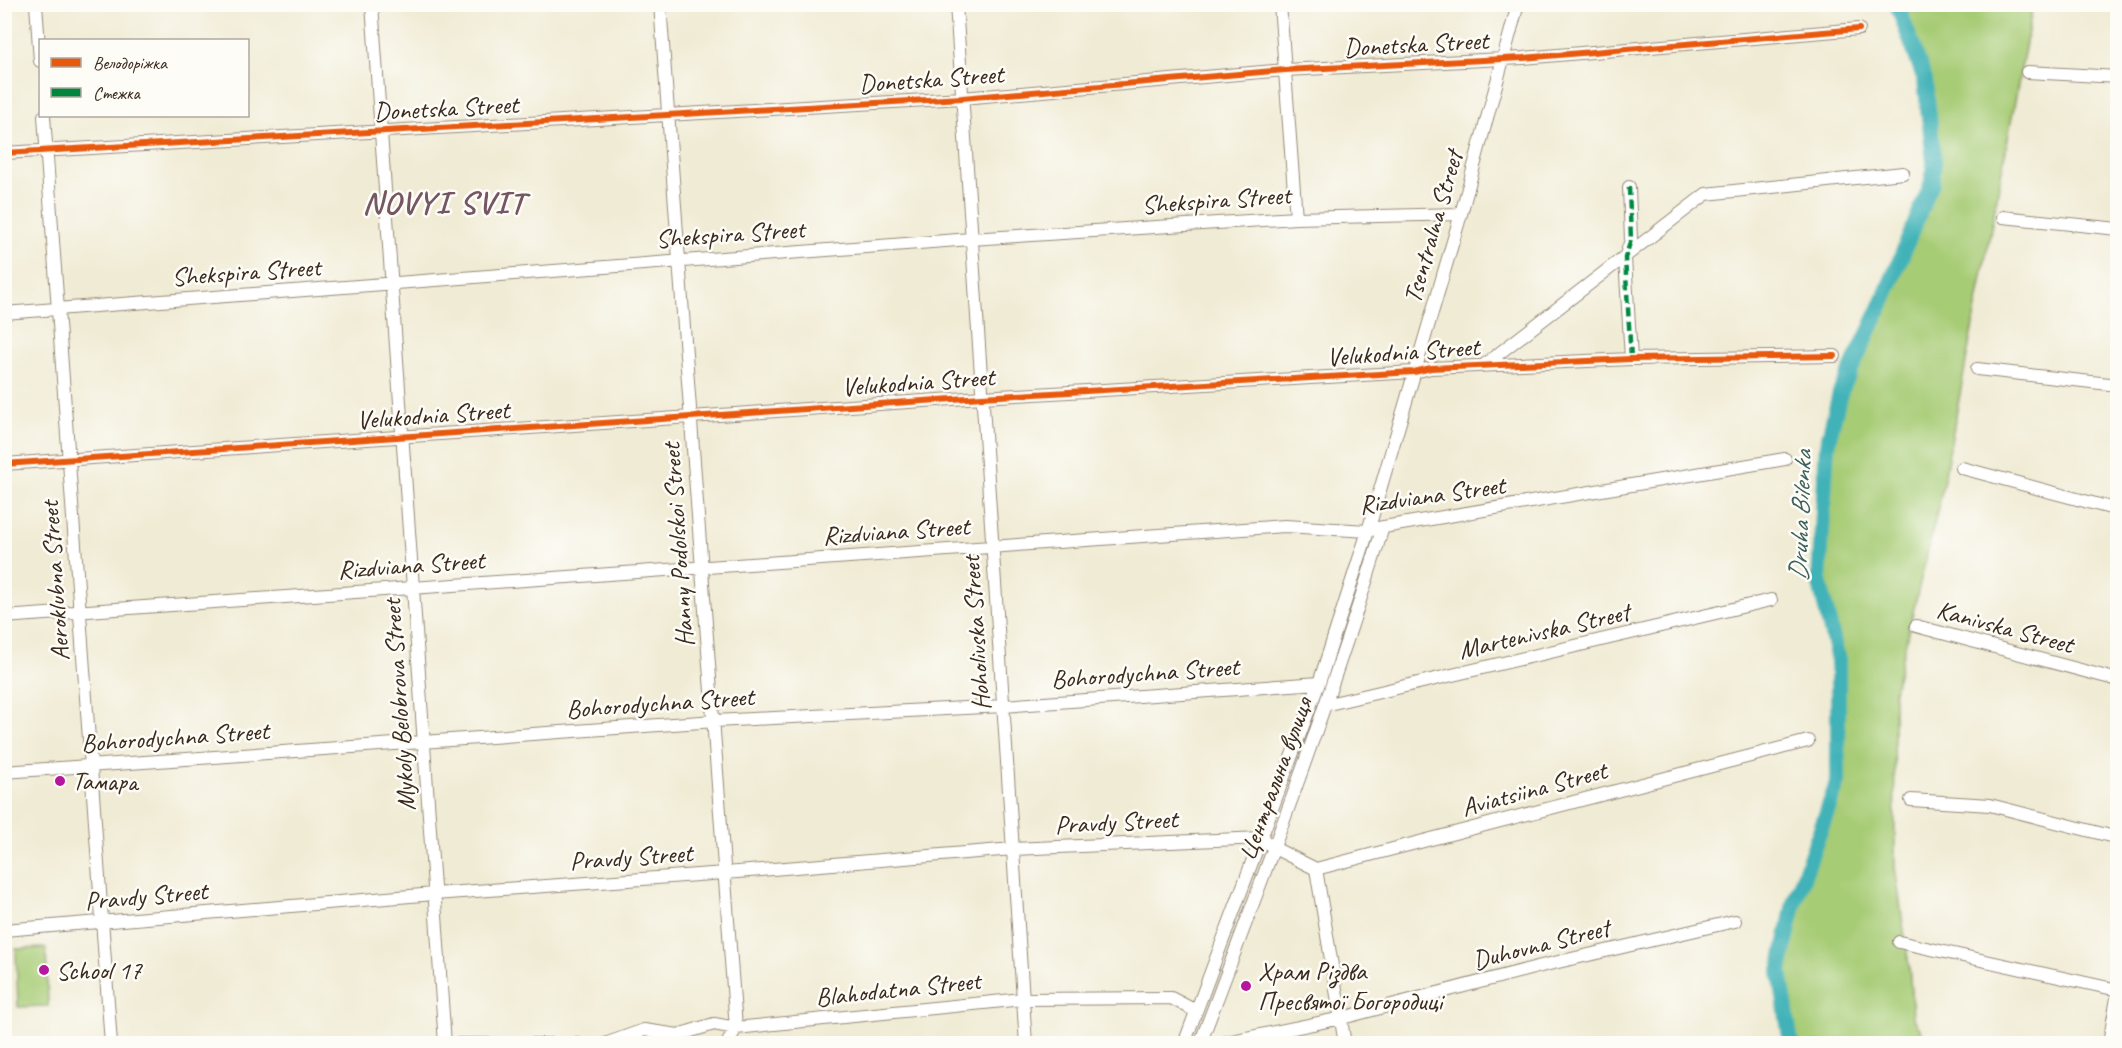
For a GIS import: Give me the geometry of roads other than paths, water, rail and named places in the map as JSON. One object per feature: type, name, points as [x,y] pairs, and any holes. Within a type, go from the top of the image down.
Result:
[{"type":"street","points":[[36,4],[39,47]]},
{"type":"street","name":"Mykoly Belobrova Street","points":[[372,4],[445,1043]]},
{"type":"street","name":"Hanny Podolskoi Street","points":[[660,4],[736,1028]]},
{"type":"street","name":"Hoholivska Street","points":[[956,4],[1026,1044]]},
{"type":"street","points":[[1280,4],[1296,218]]},
{"type":"street","name":"Tsentralna Street","points":[[1368,531],[1461,214],[1518,4]]},
{"type":"street","name":"Donetska Street","points":[[4,153],[962,98],[1285,70],[1504,58],[1860,29]]},
{"type":"street","points":[[2027,72],[2118,77]]},
{"type":"street","name":"Aeroklubna Street","points":[[44,117],[111,1044]]},
{"type":"street","points":[[1484,365],[1626,258],[1706,194],[1903,172]]},
{"type":"street","points":[[1629,187],[1631,240],[1626,258],[1631,359]]},
{"type":"street","name":"Shekspira Street","points":[[4,313],[971,238],[1296,218],[1461,214]]},
{"type":"street","points":[[2003,217],[2118,229]]},
{"type":"street","name":"Velukodnia Street","points":[[4,464],[982,397],[1414,372],[1484,365],[1631,359],[1835,356]]},
{"type":"street","points":[[1977,369],[2118,385]]},
{"type":"street","name":"Rizdviana Street","points":[[4,617],[1285,526],[1368,531],[1785,459]]},
{"type":"street","points":[[1962,468],[2118,510]]},
{"type":"street","name":"Центральна вулиця","points":[[1202,1043],[1328,700],[1383,527]]},
{"type":"street","name":"Центральна вулиця","points":[[1184,1044],[1319,683],[1368,531]]},
{"type":"street","name":"Martenivska Street","points":[[1328,700],[1333,704],[1771,600]]},
{"type":"street","name":"Kanivska Street","points":[[1916,626],[2118,680]]},
{"type":"street","name":"Bohorodychna Street","points":[[4,772],[714,722],[1003,706],[1319,683]]},
{"type":"street","name":"Aviatsiina Street","points":[[1316,869],[1808,741]]},
{"type":"street","points":[[1911,800],[1990,805],[2118,838]]},
{"type":"street","points":[[1262,838],[1274,848],[1316,869],[1345,1044]]},
{"type":"street","name":"Pravdy Street","points":[[4,930],[1013,849],[1262,838]]},
{"type":"street","name":"Duhovna Street","points":[[1217,1044],[1341,1018],[1541,966],[1735,921]]},
{"type":"street","points":[[1899,942],[2118,991],[2109,1044]]},
{"type":"street","name":"Blahodatna Street","points":[[605,1044],[644,1030],[678,1035],[714,1024],[736,1028],[1023,999],[1171,998],[1196,1011]]},
{"type":"street","points":[[727,1044],[736,1028]]},
{"type":"street","points":[[436,1044],[578,1044]]},
{"type":"waterway","name":"Druha Bilenka","points":[[1791,1044],[1780,971],[1794,903],[1838,781],[1838,660],[1819,580],[1827,445],[1840,393],[1881,306],[1932,182],[1934,162],[1925,80],[1897,4]]},
{"type":"place","name":"Тамара","points":[[60,781]]},
{"type":"place","name":"School 17","points":[[44,970]]},
{"type":"place","name":"Храм Різдва Пресвятої Богородиці","points":[[1246,986]]},
{"type":"district","name":"NOVYI SVIT","points":[[444,202]]}]
